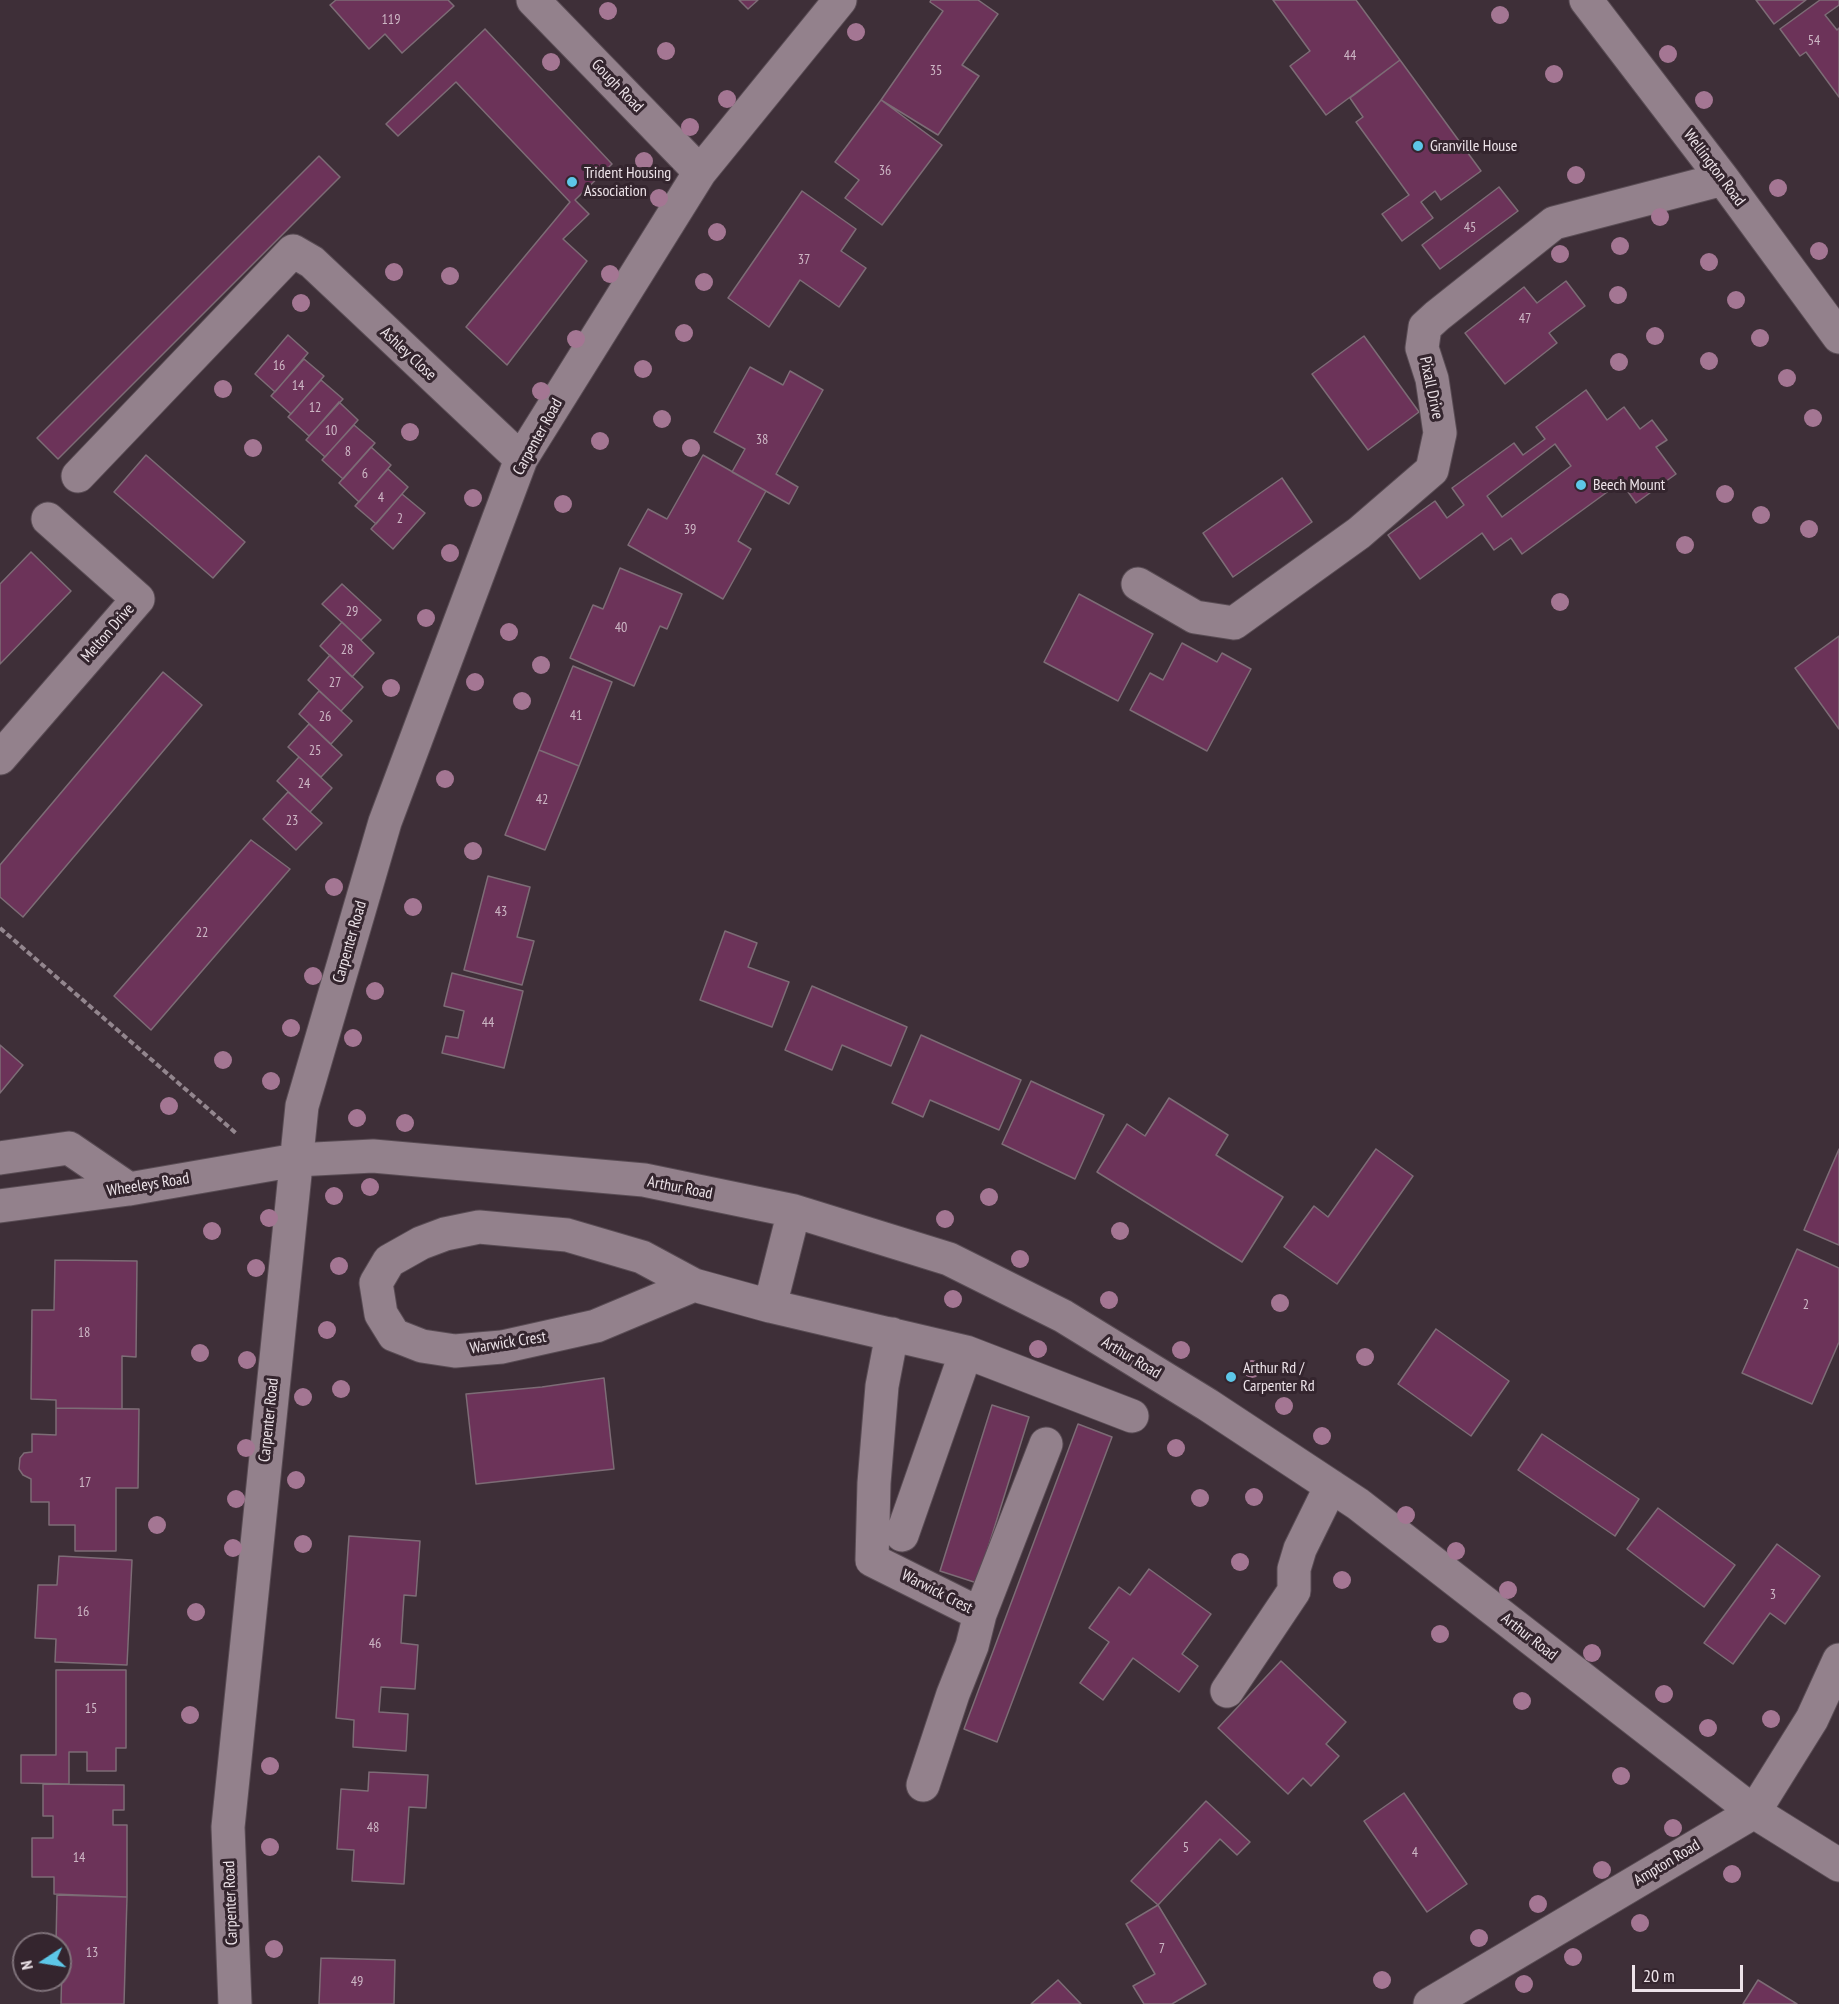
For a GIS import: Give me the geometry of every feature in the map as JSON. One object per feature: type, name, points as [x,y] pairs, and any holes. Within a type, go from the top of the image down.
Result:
[{"type":"street","name":"Gough Road","points":[[533,0],[700,172]]},
{"type":"street","name":"Carpenter Road","points":[[235,2004],[228,1827],[283,1162],[302,1106],[385,822],[521,459],[700,172],[840,0]]},
{"type":"street","name":"Wellington Road","points":[[1586,0],[1723,179],[1839,337]]},
{"type":"street","name":"Pixall Drive","points":[[1138,584],[1195,617],[1234,623],[1359,532],[1432,470],[1440,434],[1432,379],[1422,348],[1425,327],[1554,223],[1723,179]]},
{"type":"street","name":"Ashley Close","points":[[78,476],[293,251],[312,262],[521,459]]},
{"type":"street","name":"Melton Drive","points":[[0,758],[138,599],[48,519]]},
{"type":"street","points":[[0,1158],[69,1148],[129,1189]]},
{"type":"street","name":"Arthur Road","points":[[283,1162],[373,1156],[633,1179],[794,1211],[949,1259],[1063,1316],[1208,1405],[1331,1486],[1367,1511],[1754,1812],[1839,1865]]},
{"type":"street","name":"Wheeleys Road","points":[[0,1206],[129,1189],[283,1162]]},
{"type":"street","points":[[770,1306],[794,1211]]},
{"type":"street","name":"Warwick Crest","points":[[694,1285],[596,1326],[502,1347],[455,1351],[422,1346],[394,1335],[381,1314],[376,1283],[389,1261],[421,1243],[445,1234],[479,1227],[567,1235],[642,1257],[694,1285],[770,1306],[966,1352],[1132,1416]]},
{"type":"street","name":"Warwick Crest","points":[[892,1334],[881,1396],[874,1483],[872,1560],[980,1614],[972,1646],[952,1694],[923,1785]]},
{"type":"street","points":[[902,1535],[966,1352]]},
{"type":"street","points":[[980,1614],[1046,1444]]},
{"type":"street","points":[[1227,1690],[1294,1591],[1294,1569],[1300,1549],[1331,1486]]},
{"type":"street","name":"Ampton Road","points":[[1430,2004],[1754,1812],[1812,1719],[1839,1660]]},
{"type":"path","points":[[0,928],[283,1162]]},
{"type":"building","points":[[336,0],[448,0],[454,6],[402,53],[385,34],[369,49],[330,5]]},
{"type":"building","points":[[739,0],[758,0],[748,9]]},
{"type":"building","points":[[931,0],[978,0],[998,14],[962,65],[979,76],[938,135],[881,100],[943,11],[930,2]]},
{"type":"building","points":[[1273,0],[1356,0],[1400,60],[1326,115],[1290,66],[1310,51]]},
{"type":"building","points":[[1756,0],[1806,0],[1774,24]]},
{"type":"building","points":[[1820,0],[1839,0],[1839,5],[1825,15],[1837,30],[1839,28],[1839,97],[1806,52],[1800,56],[1780,29]]},
{"type":"building","name":"Trident Housing Association","points":[[485,29],[612,164],[575,200],[589,214],[563,239],[587,261],[507,365],[466,327],[570,202],[456,82],[398,136],[386,124]]},
{"type":"building","name":"Granville House","points":[[1400,60],[1481,171],[1441,200],[1435,191],[1421,202],[1433,218],[1402,241],[1382,214],[1409,195],[1356,122],[1363,117],[1350,98]]},
{"type":"building","points":[[881,100],[942,145],[882,225],[845,198],[859,180],[835,162]]},
{"type":"building","points":[[319,156],[340,177],[58,459],[37,438]]},
{"type":"building","points":[[1499,187],[1518,211],[1440,269],[1422,245]]},
{"type":"building","points":[[802,191],[856,229],[841,251],[866,268],[839,307],[800,280],[769,327],[728,298]]},
{"type":"building","points":[[1566,281],[1585,306],[1549,333],[1557,343],[1505,384],[1465,333],[1524,287],[1537,303]]},
{"type":"building","points":[[288,335],[308,353],[275,392],[255,374]]},
{"type":"building","points":[[1364,336],[1419,412],[1368,450],[1312,374]]},
{"type":"building","points":[[304,359],[324,376],[291,414],[271,396]]},
{"type":"building","points":[[750,367],[783,385],[790,371],[823,390],[776,474],[798,487],[789,504],[732,472],[745,449],[714,432]]},
{"type":"building","points":[[321,380],[343,399],[309,436],[288,417]]},
{"type":"building","name":"Beech Mount","points":[[1586,390],[1607,420],[1624,407],[1640,429],[1652,420],[1667,440],[1656,447],[1676,474],[1636,503],[1621,482],[1522,554],[1511,538],[1494,550],[1482,533],[1420,579],[1388,535],[1435,501],[1447,518],[1464,505],[1452,488],[1514,443],[1523,455],[1545,439],[1536,427]],"holes":[[[1555,444],[1571,466],[1502,517],[1487,496]]]},
{"type":"building","points":[[339,402],[358,420],[325,457],[306,440]]},
{"type":"building","points":[[354,425],[375,443],[343,479],[322,460]]},
{"type":"building","points":[[371,447],[391,465],[359,502],[339,483]]},
{"type":"building","points":[[146,455],[245,542],[213,578],[114,492]]},
{"type":"building","points":[[703,455],[766,491],[738,541],[751,549],[723,599],[628,545],[648,509],[667,519]]},
{"type":"building","points":[[388,469],[408,487],[376,524],[355,506]]},
{"type":"building","points":[[1282,478],[1312,522],[1233,577],[1203,533]]},
{"type":"building","points":[[402,494],[425,513],[393,549],[371,529]]},
{"type":"building","points":[[31,552],[71,591],[0,664],[0,584]]},
{"type":"building","points":[[620,568],[682,594],[667,629],[660,626],[634,686],[570,658],[593,605],[603,609]]},
{"type":"building","points":[[342,584],[381,620],[361,640],[322,604]]},
{"type":"building","points":[[1079,594],[1153,634],[1118,701],[1044,662]]},
{"type":"building","points":[[342,622],[374,653],[352,677],[320,646]]},
{"type":"building","points":[[1839,636],[1839,729],[1795,668]]},
{"type":"building","points":[[1182,643],[1217,662],[1222,653],[1251,669],[1207,751],[1130,710],[1150,673],[1163,680]]},
{"type":"building","points":[[330,655],[363,687],[341,711],[308,680]]},
{"type":"building","points":[[573,666],[612,682],[579,766],[539,750]]},
{"type":"building","points":[[163,672],[202,705],[23,917],[0,897],[0,865]]},
{"type":"building","points":[[319,691],[352,721],[331,744],[299,714]]},
{"type":"building","points":[[309,724],[342,755],[321,777],[288,747]]},
{"type":"building","points":[[539,750],[579,766],[545,850],[505,835]]},
{"type":"building","points":[[299,757],[332,788],[310,812],[277,781]]},
{"type":"building","points":[[288,792],[322,823],[296,850],[263,819]]},
{"type":"building","points":[[251,840],[290,869],[151,1030],[114,996]]},
{"type":"building","points":[[488,876],[530,887],[517,937],[534,941],[522,985],[464,970]]},
{"type":"building","points":[[725,931],[757,943],[748,967],[789,982],[772,1027],[700,1000]]},
{"type":"building","points":[[452,973],[523,991],[504,1068],[442,1053],[446,1036],[458,1038],[464,1011],[444,1006]]},
{"type":"building","points":[[812,986],[907,1027],[891,1066],[842,1045],[832,1070],[785,1050]]},
{"type":"building","points":[[921,1035],[1021,1080],[999,1130],[930,1100],[923,1117],[892,1103]]},
{"type":"building","points":[[0,1045],[23,1065],[0,1093]]},
{"type":"building","points":[[1031,1081],[1104,1115],[1075,1179],[1002,1144]]},
{"type":"building","points":[[1169,1098],[1228,1135],[1216,1155],[1283,1197],[1242,1262],[1097,1172],[1127,1124],[1145,1136]]},
{"type":"building","points":[[1376,1149],[1413,1176],[1337,1284],[1284,1247],[1314,1206],[1328,1217]]},
{"type":"building","points":[[1839,1149],[1839,1245],[1804,1230]]},
{"type":"building","points":[[1797,1249],[1839,1268],[1839,1342],[1812,1404],[1742,1373]]},
{"type":"building","points":[[55,1260],[137,1261],[136,1357],[122,1356],[122,1409],[56,1408],[56,1400],[31,1399],[32,1310],[54,1310]]},
{"type":"building","points":[[1436,1329],[1509,1381],[1471,1436],[1398,1384]]},
{"type":"building","points":[[604,1378],[614,1469],[476,1484],[466,1394]]},
{"type":"building","points":[[992,1405],[1029,1417],[977,1583],[940,1571]]},
{"type":"building","points":[[56,1408],[139,1409],[138,1488],[116,1488],[116,1551],[75,1551],[75,1525],[49,1525],[49,1502],[31,1502],[31,1479],[23,1475],[19,1469],[20,1458],[24,1453],[32,1452],[32,1434],[56,1435]]},
{"type":"building","points":[[1078,1424],[1112,1437],[997,1742],[964,1729]]},
{"type":"building","points":[[1542,1434],[1639,1499],[1615,1536],[1518,1470]]},
{"type":"building","points":[[1658,1508],[1735,1565],[1704,1607],[1627,1549]]},
{"type":"building","points":[[349,1536],[420,1541],[416,1596],[404,1595],[401,1643],[418,1645],[415,1689],[381,1687],[379,1712],[408,1714],[406,1751],[353,1747],[354,1720],[336,1718]]},
{"type":"building","points":[[1777,1544],[1820,1576],[1785,1624],[1770,1613],[1733,1664],[1704,1643]]},
{"type":"building","points":[[59,1556],[132,1560],[127,1665],[55,1662],[56,1639],[35,1638],[38,1585],[57,1585]]},
{"type":"building","points":[[1149,1569],[1211,1614],[1182,1654],[1198,1666],[1179,1692],[1133,1658],[1103,1700],[1080,1683],[1109,1642],[1089,1628],[1119,1587],[1130,1595]]},
{"type":"building","points":[[1281,1661],[1346,1722],[1326,1744],[1339,1756],[1311,1786],[1303,1778],[1288,1794],[1218,1728]]},
{"type":"building","points":[[56,1670],[126,1670],[126,1748],[116,1748],[116,1771],[87,1771],[87,1752],[69,1752],[69,1784],[21,1783],[21,1755],[56,1755]]},
{"type":"building","points":[[369,1772],[428,1775],[426,1808],[409,1807],[404,1884],[352,1881],[354,1850],[337,1849],[341,1789],[368,1791]]},
{"type":"building","points":[[43,1784],[124,1785],[124,1810],[113,1810],[113,1825],[127,1825],[127,1897],[54,1894],[54,1877],[32,1877],[32,1838],[53,1838],[53,1816],[43,1816]]},
{"type":"building","points":[[1404,1793],[1467,1884],[1427,1912],[1364,1821]]},
{"type":"building","points":[[1206,1801],[1250,1842],[1237,1855],[1220,1839],[1158,1905],[1131,1881]]},
{"type":"building","points":[[57,1895],[127,1897],[124,2004],[61,2004],[61,1992],[72,1992],[72,1932],[56,1932]]},
{"type":"building","points":[[1158,1905],[1206,1984],[1172,2004],[1144,2004],[1133,1986],[1155,1974],[1126,1924]]},
{"type":"building","points":[[321,1958],[395,1960],[394,2004],[319,2004]]},
{"type":"building","points":[[1058,1980],[1081,2004],[1031,2004]]},
{"type":"building","points":[[1758,1980],[1797,2004],[1743,2004]]},
{"type":"place","name":"Granville House","points":[[1418,146]]},
{"type":"place","name":"Trident Housing Association","points":[[572,182]]},
{"type":"place","name":"Beech Mount","points":[[1581,485]]},
{"type":"place","name":"Arthur Rd / Carpenter Rd","points":[[1231,1377]]}]
